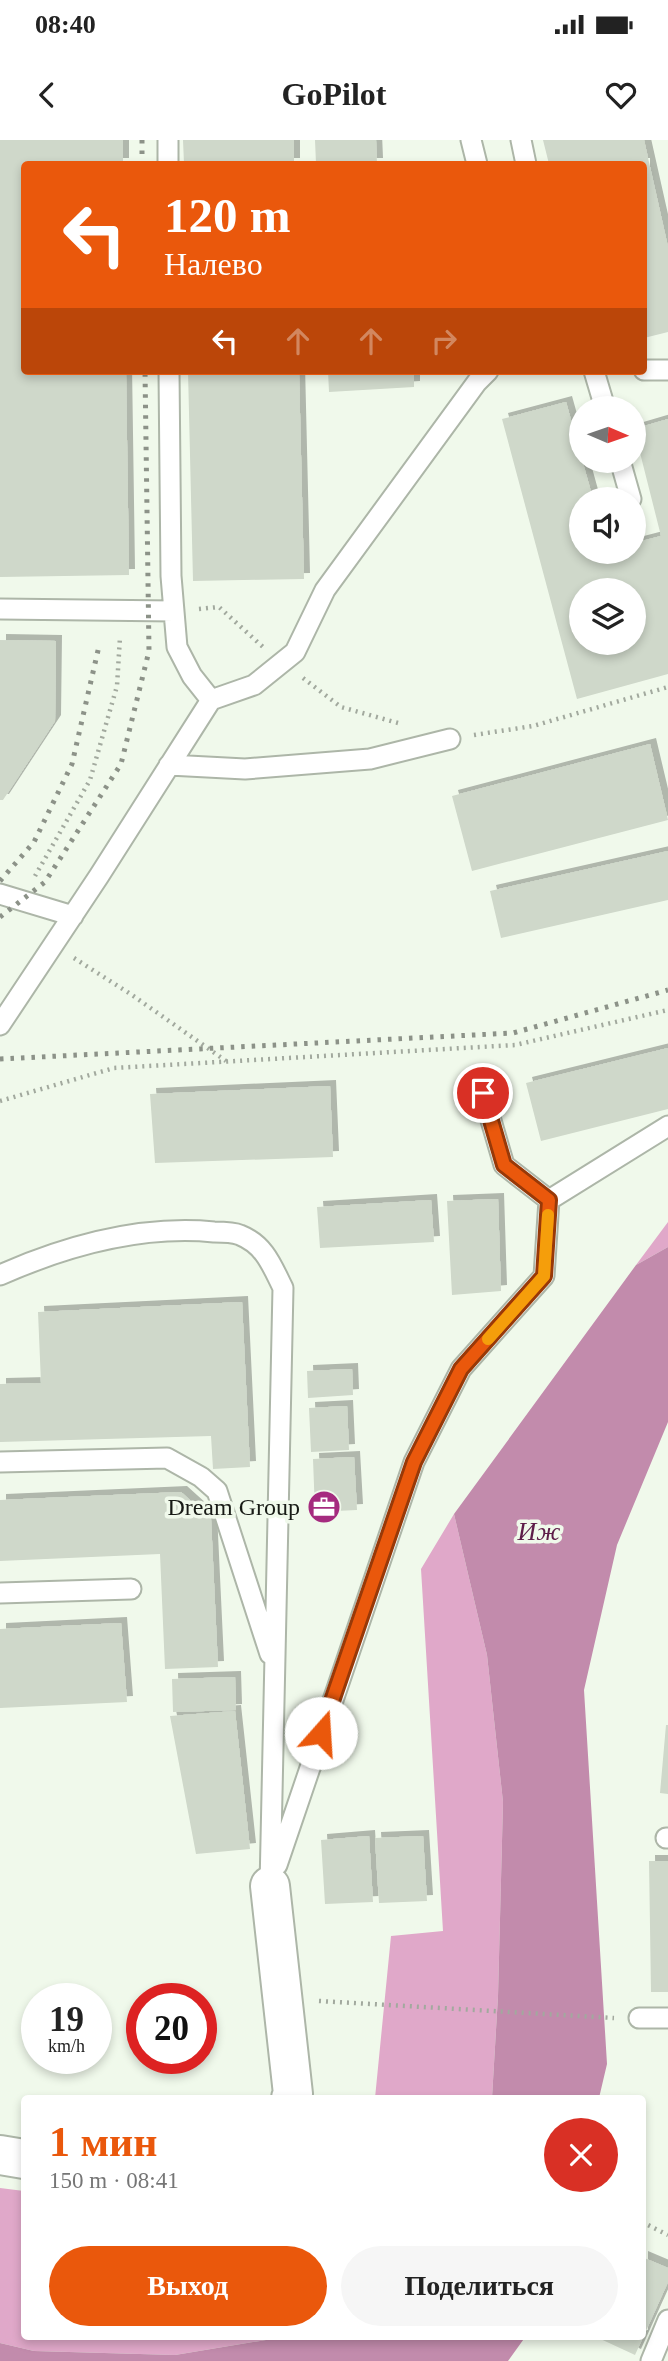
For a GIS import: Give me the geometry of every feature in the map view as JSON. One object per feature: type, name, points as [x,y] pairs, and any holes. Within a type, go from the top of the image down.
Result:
[{"type":"street","points":[[270,1886],[292,2095]]},
{"type":"street","points":[[0,2155],[21,2158]]},
{"type":"lane","points":[[168,140],[168,161]]},
{"type":"lane","points":[[471,140],[476,161]]},
{"type":"lane","points":[[520,140],[525,161]]},
{"type":"lane","points":[[647,370],[668,370]]},
{"type":"lane","points":[[169,375],[171,576],[177,647],[192,676],[211,700]]},
{"type":"lane","points":[[0,1025],[211,700],[254,685],[295,652],[325,590],[484,375]]},
{"type":"lane","points":[[595,375],[601,396]]},
{"type":"lane","points":[[0,609],[174,611]]},
{"type":"lane","points":[[169,765],[245,769],[369,759],[450,738]]},
{"type":"lane","points":[[0,894],[73,916]]},
{"type":"lane","points":[[483,1093],[504,1165],[549,1200]]},
{"type":"lane","points":[[549,1200],[668,1126]]},
{"type":"lane","points":[[270,1886],[414,1462],[461,1369],[544,1276],[549,1200]]},
{"type":"lane","points":[[0,1275],[37,1258],[115,1238],[186,1229],[240,1234],[267,1254],[283,1288],[270,1886]]},
{"type":"lane","points":[[0,1462],[167,1458],[201,1477],[217,1491],[274,1669]]},
{"type":"lane","points":[[0,1593],[131,1589]]},
{"type":"lane","points":[[639,2018],[668,2018]]},
{"type":"lane","points":[[651,2361],[668,2320]]},
{"type":"path","points":[[174,611],[219,607],[282,663],[341,707],[450,738],[533,726],[668,688]]},
{"type":"path","points":[[0,1101],[114,1068],[515,1045],[668,1010]]},
{"type":"path","points":[[284,1999],[611,2018]]},
{"type":"path","points":[[646,2224],[668,2235]]},
{"type":"shaded area","points":[[668,1222],[668,1247],[636,1265]]},
{"type":"shaded area","points":[[454,1514],[487,1655],[503,1802],[498,1996],[492,2095],[375,2095],[391,1936],[443,1931],[421,1569]]},
{"type":"shaded area","points":[[0,2188],[21,2191],[21,2340],[266,2340],[175,2355],[34,2351],[0,2343]]},
{"type":"water","name":"Иж","points":[[668,1247],[668,1422],[617,1545],[584,1690],[607,2064],[600,2095],[492,2095],[498,1996],[503,1802],[487,1655],[454,1514],[636,1265]]},
{"type":"water","points":[[266,2340],[523,2340],[508,2361],[0,2361],[0,2343],[34,2351],[175,2355]]},
{"type":"building","points":[[0,140],[123,140],[123,161],[21,161],[21,375],[126,375],[129,575],[0,577]]},
{"type":"building","points":[[183,140],[294,140],[294,161],[184,161]]},
{"type":"building","points":[[315,140],[376,140],[377,161],[316,161]]},
{"type":"building","points":[[543,140],[644,140],[668,247],[668,332],[647,337],[647,161],[548,161]]},
{"type":"building","points":[[188,375],[299,375],[304,579],[193,581]]},
{"type":"building","points":[[328,375],[414,375],[414,387],[329,392]]},
{"type":"building","points":[[566,402],[569,413],[569,473],[586,473],[590,487],[569,487],[569,564],[646,564],[646,540],[661,536],[645,473],[646,425],[668,419],[668,674],[577,699],[502,419]]},
{"type":"building","points":[[0,640],[56,641],[55,721],[3,800],[0,800]]},
{"type":"building","points":[[650,744],[668,820],[472,871],[452,796]]},
{"type":"building","points":[[668,851],[668,900],[501,938],[490,891]]},
{"type":"building","points":[[668,1048],[668,1109],[541,1141],[526,1083]]},
{"type":"building","points":[[330,1086],[333,1157],[155,1163],[150,1094]]},
{"type":"building","points":[[498,1199],[501,1291],[452,1295],[447,1201]]},
{"type":"building","points":[[431,1200],[434,1242],[320,1248],[317,1207]]},
{"type":"building","points":[[242,1302],[250,1467],[213,1469],[211,1436],[0,1442],[0,1384],[41,1383],[38,1312]]},
{"type":"building","points":[[352,1369],[353,1395],[308,1398],[307,1371]]},
{"type":"building","points":[[347,1406],[349,1450],[311,1452],[309,1408]]},
{"type":"building","points":[[354,1457],[357,1510],[315,1512],[313,1459]]},
{"type":"building","points":[[181,1492],[211,1519],[218,1667],[165,1669],[160,1554],[0,1561],[0,1500]]},
{"type":"building","points":[[121,1623],[127,1702],[0,1708],[0,1629]]},
{"type":"building","points":[[235,1677],[236,1710],[173,1712],[172,1679]]},
{"type":"building","points":[[235,1711],[250,1849],[196,1854],[170,1716]]},
{"type":"building","points":[[668,1725],[668,1794],[660,1793]]},
{"type":"building","points":[[369,1836],[373,1902],[325,1904],[321,1840]]},
{"type":"building","points":[[423,1836],[427,1901],[379,1903],[375,1838]]},
{"type":"building","points":[[649,1861],[668,1861],[668,1992],[651,1992]]},
{"type":"building","points":[[646,2259],[668,2268],[668,2282],[646,2331]]},
{"type":"building","points":[[603,2340],[642,2340],[635,2355]]},
{"type":"railway","points":[[142,140],[142,161]]},
{"type":"railway","points":[[0,917],[45,882],[121,764],[149,651],[145,375]]},
{"type":"railway","points":[[0,881],[34,842],[72,764],[99,646]]},
{"type":"railway","points":[[0,1059],[513,1033],[668,990]]},
{"type":"slow traffic","points":[[488,1339],[544,1276],[548,1215]]},
{"type":"place","name":"Dream Group","points":[[324,1507]]},
{"type":"route","points":[[321,1733],[414,1462],[461,1369],[544,1276],[549,1200],[504,1165],[483,1093]]}]
